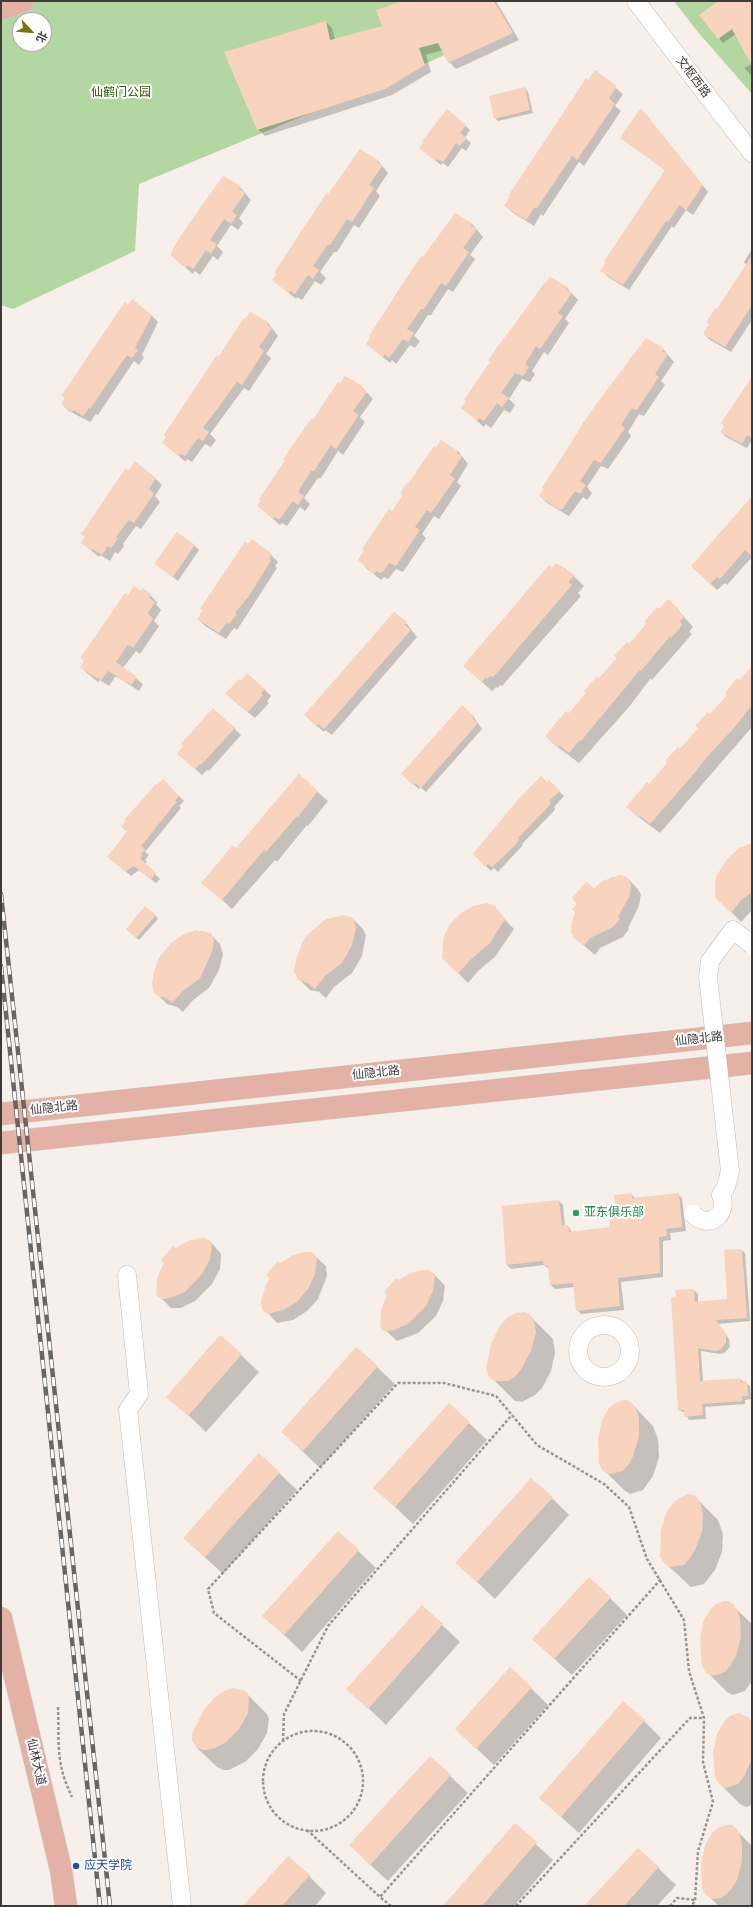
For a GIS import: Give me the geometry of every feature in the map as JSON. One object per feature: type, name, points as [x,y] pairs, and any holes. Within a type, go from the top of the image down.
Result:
[{"type":"main road","points":[[1,8],[23,1]]},
{"type":"main road","name":"仙隐北路","points":[[1,1114],[752,1033]]},
{"type":"main road","points":[[1,1143],[752,1063]]},
{"type":"main road","name":"仙林大道","points":[[1,1618],[61,1870],[66,1906]]},
{"type":"street","name":"文枢西路","points":[[636,1],[698,85],[752,153]]},
{"type":"street","points":[[693,1214],[705,1221],[719,1215],[723,1205],[721,1195],[726,1187],[730,1171],[708,977],[710,961],[733,930],[752,945]]},
{"type":"street","points":[[127,1275],[139,1394],[128,1410],[182,1906]]},
{"type":"path","points":[[300,1681],[214,1614],[208,1589],[398,1383],[444,1383],[496,1396],[537,1445],[604,1484],[629,1507],[648,1559],[684,1620],[689,1671],[704,1718],[703,1762],[713,1802],[698,1851],[695,1900],[692,1906]]},
{"type":"path","points":[[283,1741],[284,1714],[328,1626],[512,1415]]},
{"type":"path","points":[[380,1897],[661,1579]]},
{"type":"path","points":[[58,1707],[62,1771],[72,1797]]},
{"type":"path","points":[[516,1906],[690,1718],[704,1718]]},
{"type":"path","points":[[323,1731],[342,1739],[356,1755],[361,1764],[363,1774],[362,1790],[357,1805],[351,1814],[334,1826],[324,1830],[307,1830],[294,1827],[285,1822],[270,1807],[263,1787],[265,1766],[275,1748],[283,1741],[302,1732],[323,1731]]},
{"type":"path","points":[[307,1830],[390,1906]]},
{"type":"path","points":[[670,1906],[677,1898],[695,1900]]},
{"type":"green space","name":"仙鹤门公园","points":[[1,1],[495,1],[503,24],[496,32],[420,66],[301,95],[308,114],[139,184],[135,251],[13,309],[1,305]]},
{"type":"green space","points":[[674,1],[752,1],[752,94],[697,31]]},
{"type":"building","points":[[403,1],[494,1],[513,33],[448,63],[438,43],[419,48],[425,65],[385,89],[257,130],[224,52],[326,21],[330,40],[382,26],[376,10]]},
{"type":"building","points":[[719,1],[752,1],[752,66],[732,29],[718,39],[699,15]]},
{"type":"building","points":[[595,70],[617,86],[609,98],[615,104],[577,160],[572,156],[537,208],[534,208],[526,220],[504,206],[510,197],[508,196],[586,78],[588,80]]},
{"type":"building","points":[[525,87],[530,110],[494,119],[489,96]]},
{"type":"building","points":[[641,108],[703,185],[686,210],[680,205],[668,222],[666,221],[623,285],[600,271],[606,262],[604,261],[665,170],[620,138]]},
{"type":"building","points":[[447,109],[466,125],[460,133],[467,138],[460,146],[456,143],[443,162],[437,159],[435,161],[419,148],[424,142],[422,141]]},
{"type":"building","points":[[360,149],[378,160],[377,162],[382,166],[369,185],[374,188],[352,222],[347,219],[330,245],[327,245],[313,266],[319,270],[313,279],[308,275],[295,294],[290,291],[288,293],[272,280],[276,274],[274,273],[327,192],[328,194]]},
{"type":"building","points":[[223,176],[241,186],[239,189],[245,193],[232,212],[237,215],[231,224],[224,219],[210,240],[217,244],[211,254],[206,250],[193,269],[187,265],[186,268],[170,255],[179,238]]},
{"type":"building","points":[[455,213],[472,223],[471,226],[477,229],[463,248],[469,252],[446,286],[441,283],[424,309],[421,309],[407,329],[414,333],[408,342],[403,339],[389,358],[385,354],[383,357],[366,344],[370,338],[369,336],[421,256],[423,257]]},
{"type":"building","points":[[752,255],[752,305],[725,347],[703,334],[709,324],[706,323],[715,308],[717,309]]},
{"type":"building","points":[[550,277],[568,287],[566,289],[572,293],[558,313],[563,316],[540,349],[536,346],[525,364],[529,367],[523,376],[515,373],[501,393],[509,398],[502,407],[497,403],[484,421],[479,418],[477,421],[461,408],[466,401],[464,400],[490,362],[488,361],[498,346]]},
{"type":"building","points":[[132,299],[152,315],[135,348],[138,350],[132,358],[127,355],[90,409],[89,408],[83,416],[74,410],[72,412],[61,404],[65,398],[61,396],[125,302],[128,305]]},
{"type":"building","points":[[250,312],[268,322],[267,325],[272,328],[259,347],[264,351],[242,385],[237,382],[203,428],[209,432],[203,441],[198,438],[185,456],[180,453],[179,456],[162,443],[166,437],[164,435],[217,355],[219,356],[244,318],[245,319]]},
{"type":"building","points":[[646,338],[664,348],[662,351],[668,354],[655,374],[659,377],[637,410],[632,408],[621,425],[625,428],[601,463],[594,460],[580,481],[586,485],[580,494],[575,491],[562,510],[555,507],[539,496],[544,489],[542,488],[594,407]]},
{"type":"building","points":[[345,376],[363,386],[361,388],[367,392],[353,411],[359,415],[336,449],[331,445],[314,471],[311,471],[298,492],[304,496],[298,505],[293,501],[279,520],[275,517],[273,519],[257,506],[261,500],[259,499],[285,460],[283,459],[311,419],[313,420],[338,382],[340,383]]},
{"type":"building","points":[[752,377],[752,438],[747,435],[742,444],[720,432],[725,425],[721,423]]},
{"type":"building","points":[[441,440],[458,451],[457,453],[462,456],[450,475],[455,479],[431,513],[427,510],[415,527],[420,530],[396,566],[389,563],[383,572],[380,573],[376,571],[374,574],[358,560],[364,551],[362,549],[389,509],[392,511],[403,495],[400,493],[407,483],[408,484],[434,446],[436,448]]},
{"type":"building","points":[[135,461],[156,478],[149,489],[154,494],[134,523],[129,520],[116,537],[118,538],[111,548],[108,546],[102,555],[93,549],[92,551],[81,543],[85,536],[81,534],[126,468],[129,470]]},
{"type":"building","points":[[752,496],[752,556],[745,550],[720,579],[717,577],[710,584],[692,567],[692,565]]},
{"type":"building","points":[[177,532],[195,545],[173,577],[154,564]]},
{"type":"building","points":[[252,539],[272,554],[269,559],[271,560],[249,596],[235,613],[237,614],[229,624],[227,622],[219,633],[197,619],[203,610],[200,609],[245,542],[248,544]]},
{"type":"building","points":[[556,563],[575,575],[568,582],[572,585],[495,675],[492,677],[490,676],[487,679],[486,677],[482,682],[463,666],[549,565],[552,568]]},
{"type":"building","points":[[134,586],[141,591],[142,588],[151,594],[149,598],[155,602],[148,613],[153,619],[133,648],[128,645],[116,662],[137,677],[131,685],[108,671],[101,680],[80,668],[84,661],[80,658],[125,593],[128,595]]},
{"type":"building","points":[[668,599],[679,609],[678,611],[684,617],[680,621],[682,624],[679,629],[671,638],[670,636],[581,741],[580,740],[569,753],[560,746],[558,747],[545,736],[566,711],[569,713],[586,693],[584,691],[597,676],[599,678],[617,658],[614,656],[627,642],[629,644],[646,624],[644,622],[657,607],[659,609]]},
{"type":"building","points":[[394,612],[407,622],[405,625],[411,630],[324,729],[318,724],[316,726],[304,715]]},
{"type":"building","points":[[752,666],[752,705],[734,728],[707,757],[650,824],[640,816],[639,818],[626,807],[647,782],[649,784],[667,763],[665,761],[678,747],[680,749],[698,728],[695,726],[708,712],[710,714],[727,695],[725,693],[737,678],[740,680]]},
{"type":"building","points":[[247,673],[265,689],[261,693],[263,695],[248,712],[225,694],[239,679],[241,681]]},
{"type":"building","points":[[462,705],[474,716],[472,718],[478,723],[421,788],[415,783],[413,785],[401,774]]},
{"type":"building","points":[[213,708],[235,728],[201,765],[200,764],[195,769],[177,754],[183,746],[181,744]]},
{"type":"building","points":[[299,774],[318,791],[298,817],[297,816],[266,852],[264,850],[222,900],[201,883],[233,845],[236,848]]},
{"type":"building","points":[[541,776],[547,782],[549,780],[560,791],[549,801],[551,803],[548,807],[518,838],[519,840],[516,844],[492,867],[488,864],[485,867],[473,854],[515,803]]},
{"type":"building","points":[[163,779],[179,796],[175,801],[177,802],[141,846],[145,850],[141,854],[142,856],[140,858],[156,873],[151,879],[134,866],[126,871],[107,857],[127,832],[121,826],[126,821],[124,820],[156,784],[157,785]]},
{"type":"building","points":[[752,843],[752,892],[741,900],[731,913],[715,897],[715,883],[717,875],[727,859],[739,848]]},
{"type":"building","points":[[620,875],[627,877],[631,884],[630,895],[618,917],[620,919],[613,927],[590,938],[584,946],[574,938],[571,932],[575,912],[572,909],[577,904],[572,898],[586,882],[594,888],[603,881]]},
{"type":"building","points":[[487,903],[495,906],[505,919],[490,943],[468,962],[458,974],[442,958],[444,936],[450,924],[461,913],[471,907]]},
{"type":"building","points":[[145,906],[156,915],[136,938],[126,929]]},
{"type":"building","points":[[344,915],[353,918],[356,928],[352,945],[342,963],[324,977],[315,989],[308,983],[298,980],[294,971],[296,960],[302,943],[308,934],[326,919]]},
{"type":"building","points":[[196,930],[211,933],[214,940],[212,952],[200,978],[182,992],[172,1003],[166,998],[156,995],[153,990],[152,982],[155,968],[159,958],[171,943],[184,934]]},
{"type":"building","points":[[632,1193],[632,1198],[679,1193],[682,1227],[666,1229],[667,1236],[659,1237],[660,1273],[618,1278],[620,1306],[576,1311],[573,1283],[550,1285],[548,1265],[544,1266],[543,1261],[506,1265],[502,1206],[559,1200],[562,1225],[568,1225],[569,1232],[610,1227],[609,1211],[616,1210],[614,1195]]},
{"type":"building","points":[[206,1238],[212,1243],[210,1259],[202,1274],[185,1292],[170,1298],[163,1299],[158,1297],[156,1294],[157,1278],[164,1263],[161,1260],[173,1246],[175,1248],[188,1241]]},
{"type":"building","points":[[742,1249],[747,1318],[716,1320],[726,1334],[726,1343],[720,1350],[715,1351],[698,1348],[700,1381],[740,1378],[741,1382],[747,1381],[748,1396],[742,1396],[742,1401],[702,1404],[703,1415],[684,1417],[684,1410],[678,1410],[671,1298],[676,1297],[675,1290],[694,1289],[695,1302],[727,1299],[724,1250]]},
{"type":"building","points":[[312,1252],[317,1258],[315,1274],[308,1289],[297,1302],[283,1310],[268,1314],[264,1312],[261,1301],[270,1278],[266,1275],[278,1261],[280,1263],[293,1255]]},
{"type":"building","points":[[430,1270],[435,1275],[433,1291],[426,1306],[408,1324],[394,1330],[382,1330],[380,1326],[381,1310],[387,1295],[384,1292],[396,1278],[398,1280],[411,1273]]},
{"type":"building","points":[[525,1312],[533,1318],[535,1326],[536,1333],[531,1351],[516,1376],[508,1381],[494,1381],[489,1377],[486,1369],[491,1344],[499,1327],[508,1317],[516,1313]]},
{"type":"building","points":[[220,1335],[242,1354],[188,1416],[166,1397]]},
{"type":"building","points":[[356,1347],[378,1366],[303,1451],[281,1432]]},
{"type":"building","points":[[624,1400],[633,1404],[637,1411],[639,1418],[639,1437],[629,1464],[623,1471],[610,1474],[603,1471],[599,1464],[598,1439],[602,1420],[609,1408],[615,1403]]},
{"type":"building","points":[[449,1403],[470,1422],[395,1507],[373,1488]]},
{"type":"building","points":[[259,1453],[280,1472],[205,1557],[183,1538]]},
{"type":"building","points":[[531,1478],[553,1497],[477,1582],[455,1563]]},
{"type":"building","points":[[689,1494],[694,1495],[698,1499],[701,1506],[703,1513],[702,1532],[695,1550],[684,1565],[671,1567],[665,1564],[660,1557],[661,1531],[666,1513],[674,1502]]},
{"type":"building","points":[[338,1531],[359,1550],[284,1635],[262,1616]]},
{"type":"building","points":[[589,1577],[611,1597],[554,1659],[532,1639]]},
{"type":"building","points":[[729,1601],[734,1605],[738,1612],[740,1618],[741,1637],[736,1656],[731,1665],[725,1672],[713,1676],[706,1673],[702,1666],[700,1640],[703,1622],[710,1610],[716,1604]]},
{"type":"building","points":[[422,1605],[443,1624],[368,1709],[346,1689]]},
{"type":"building","points":[[510,1667],[532,1687],[476,1749],[455,1729]]},
{"type":"building","points":[[234,1688],[243,1690],[247,1693],[249,1698],[248,1713],[239,1729],[225,1743],[217,1747],[209,1750],[202,1750],[196,1747],[192,1741],[192,1734],[203,1711],[215,1697],[226,1690]]},
{"type":"building","points":[[623,1701],[645,1720],[561,1817],[539,1798]]},
{"type":"building","points":[[739,1713],[748,1717],[752,1724],[752,1758],[744,1777],[738,1784],[725,1788],[719,1784],[715,1778],[713,1752],[717,1734],[724,1722],[730,1716]]},
{"type":"building","points":[[430,1756],[451,1775],[370,1865],[349,1845]]},
{"type":"building","points":[[515,1823],[537,1842],[482,1906],[443,1906]]},
{"type":"building","points":[[732,1825],[737,1829],[740,1836],[742,1843],[742,1861],[737,1880],[732,1888],[726,1895],[713,1899],[707,1896],[702,1889],[701,1863],[705,1845],[712,1833],[719,1827]]},
{"type":"building","points":[[638,1848],[659,1867],[624,1906],[584,1906]]},
{"type":"building","points":[[288,1856],[310,1875],[282,1906],[243,1906]]},
{"type":"railway","points":[[1,894],[110,1906]]},
{"type":"railway","points":[[1,966],[100,1906]]},
{"type":"place","name":"亚东俱乐部","points":[[576,1213]]},
{"type":"place","name":"应天学院","points":[[76,1866]]}]
